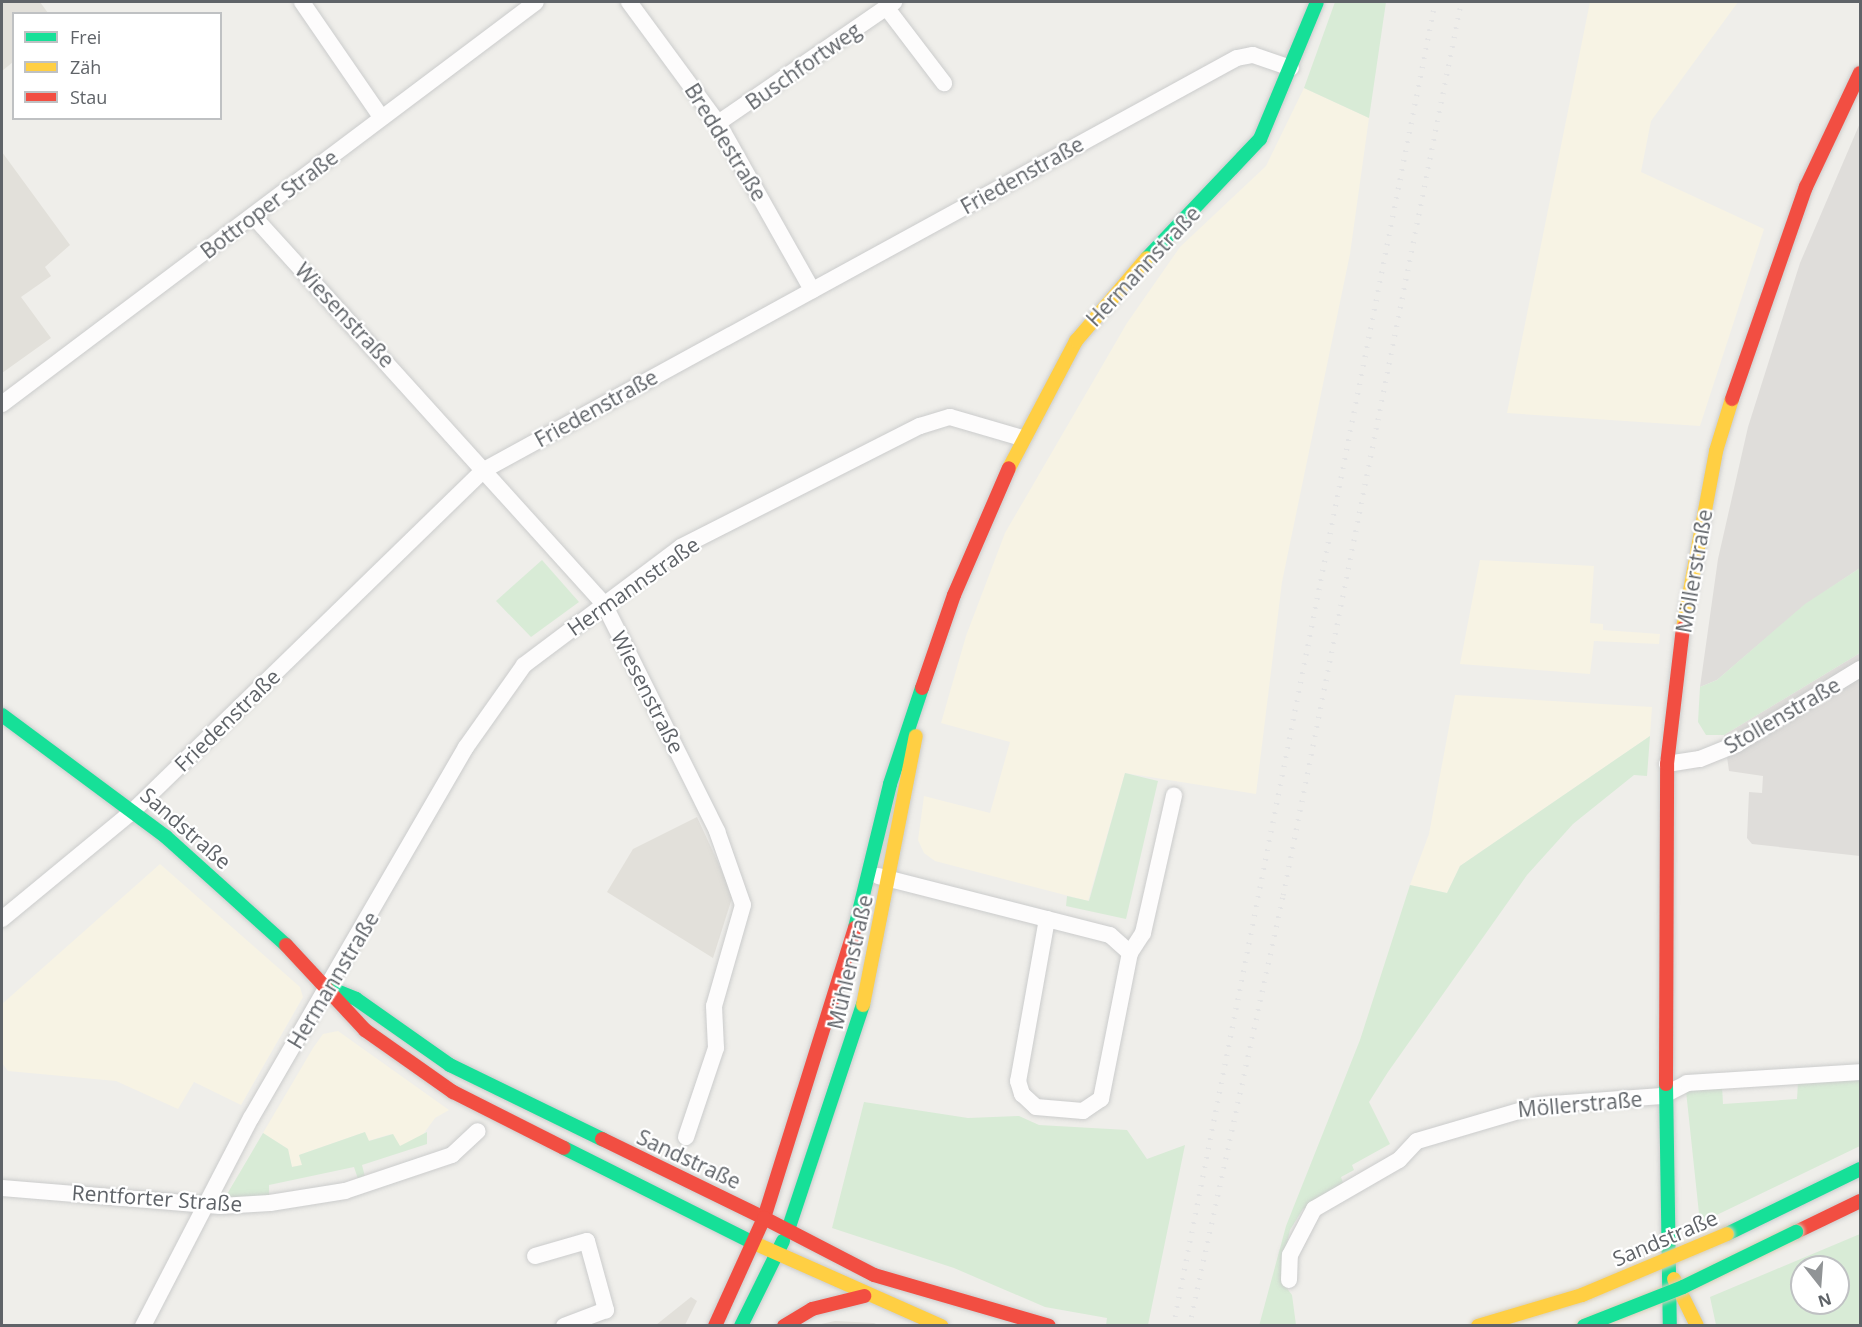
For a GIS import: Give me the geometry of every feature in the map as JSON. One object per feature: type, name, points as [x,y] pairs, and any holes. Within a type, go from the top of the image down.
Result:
[{"type":"main road","name":"Hermannstraße","points":[[1022,438],[1076,341],[1114,294],[1260,139],[1317,2]]},
{"type":"main road","name":"Möllerstraße","points":[[1670,1326],[1673,1278],[1662,1096],[1667,764],[1681,640],[1716,451],[1781,249],[1860,73]]},
{"type":"main road","name":"Mühlenstraße","points":[[715,1326],[764,1218],[831,1020],[865,873],[954,596],[1022,438]]},
{"type":"main road","name":"Mühlenstraße","points":[[741,1326],[788,1230],[839,1090],[891,879],[921,695]]},
{"type":"main road","name":"Sandstraße","points":[[2,715],[134,810],[329,988],[365,1030],[453,1092],[754,1243],[776,1257],[864,1296],[941,1326]]},
{"type":"main road","name":"Sandstraße","points":[[329,988],[356,999],[450,1065],[764,1218],[874,1275],[1045,1325]]},
{"type":"main road","name":"Sandstraße","points":[[1478,1326],[1582,1295],[1727,1234],[1860,1169]]},
{"type":"main road","points":[[1584,1326],[1683,1287],[1860,1201]]},
{"type":"main road","name":"Möllerstraße","points":[[1673,1278],[1697,1326]]},
{"type":"main road","points":[[784,1326],[812,1309],[864,1296]]},
{"type":"street","points":[[302,2],[381,117]]},
{"type":"street","name":"Bottroper Straße","points":[[2,404],[536,2]]},
{"type":"street","name":"Breddestraße","points":[[629,2],[718,123],[812,290]]},
{"type":"street","name":"Buschfortweg","points":[[718,123],[890,4],[944,83]]},
{"type":"street","name":"Friedenstraße","points":[[2,919],[134,810],[484,470],[1237,58],[1253,55],[1291,68]]},
{"type":"street","name":"Wiesenstraße","points":[[254,216],[604,604],[726,850],[743,905],[714,1006],[716,1048],[686,1137]]},
{"type":"street","name":"Hermannstraße","points":[[143,1326],[202,1204],[492,703],[524,665],[681,548],[920,426],[950,417],[1022,438]]},
{"type":"street","name":"Stollenstraße","points":[[1667,764],[1700,759],[1737,744],[1860,669]]},
{"type":"street","points":[[1047,919],[1018,1081],[1022,1094],[1036,1107],[1083,1111],[1101,1099],[1130,953],[1143,933],[1174,795]]},
{"type":"street","points":[[865,873],[1110,934],[1130,953]]},
{"type":"street","name":"Möllerstraße","points":[[1289,1280],[1290,1255],[1314,1209],[1399,1160],[1417,1141],[1539,1105],[1662,1096],[1687,1083],[1860,1072]]},
{"type":"street","name":"Rentforter Straße","points":[[2,1188],[202,1204],[270,1203],[345,1191],[452,1155],[478,1131]]},
{"type":"street","points":[[535,1256],[587,1241],[606,1310],[564,1326]]},
{"type":"shaded area","points":[[2,2],[40,2],[47,12],[12,12],[12,63],[2,71]]},
{"type":"shaded area","points":[[1590,2],[1738,2],[1651,121],[1641,172],[1764,229],[1700,426],[1507,413]]},
{"type":"shaded area","points":[[1304,88],[1369,118],[1350,254],[1282,582],[1256,794],[1125,773],[1088,901],[935,861],[924,853],[918,840],[924,796],[990,813],[1010,742],[941,723],[966,636],[1005,533],[1127,323],[1180,247],[1266,166]]},
{"type":"shaded area","points":[[1860,123],[1860,568],[1805,605],[1717,680],[1700,687],[1718,559],[1748,427],[1800,263]]},
{"type":"shaded area","points":[[2,152],[70,245],[45,267],[51,276],[21,297],[51,338],[2,373]]},
{"type":"shaded area","points":[[1480,560],[1594,566],[1590,623],[1603,624],[1603,630],[1660,634],[1659,644],[1594,641],[1590,674],[1460,664]]},
{"type":"shaded area","points":[[1860,653],[1860,856],[1752,844],[1747,838],[1749,792],[1762,793],[1763,776],[1729,771],[1724,735]]},
{"type":"shaded area","points":[[1455,695],[1652,707],[1650,736],[1460,866],[1447,893],[1410,885],[1429,834]]},
{"type":"shaded area","points":[[697,817],[733,895],[713,958],[607,892],[633,849]]},
{"type":"shaded area","points":[[160,864],[300,987],[303,997],[241,1105],[194,1082],[178,1109],[116,1081],[8,1071],[2,1063],[2,1004]]},
{"type":"shaded area","points":[[338,1031],[449,1110],[435,1118],[419,1140],[400,1146],[391,1134],[368,1141],[365,1132],[299,1155],[302,1165],[292,1167],[288,1149],[263,1133],[323,1034]]},
{"type":"shaded area","points":[[691,1297],[697,1301],[685,1325],[656,1325]]},
{"type":"shaded area","points":[[835,1321],[874,1323],[878,1325],[817,1325]]},
{"type":"green space","points":[[1335,2],[1386,2],[1369,118],[1304,88]]},
{"type":"green space","points":[[542,560],[579,602],[531,637],[496,601]]},
{"type":"green space","points":[[1860,568],[1860,653],[1724,735],[1706,735],[1698,722],[1700,687],[1717,680],[1805,604]]},
{"type":"green space","points":[[1650,736],[1647,776],[1634,775],[1573,824],[1527,875],[1388,1072],[1369,1102],[1390,1144],[1352,1165],[1354,1170],[1341,1177],[1343,1183],[1303,1209],[1290,1230],[1283,1261],[1283,1283],[1292,1295],[1296,1325],[1259,1326],[1286,1226],[1360,1040],[1410,885],[1447,893],[1460,866]]},
{"type":"green space","points":[[1125,773],[1158,781],[1126,919],[1066,906],[1067,896],[1089,901]]},
{"type":"green space","points":[[1860,1078],[1860,1146],[1700,1223],[1686,1091],[1722,1086],[1723,1104],[1797,1099],[1798,1083]]},
{"type":"green space","points":[[864,1102],[968,1118],[1019,1116],[1039,1125],[1127,1130],[1147,1159],[1185,1145],[1148,1325],[1106,1325],[1107,1318],[1045,1307],[954,1268],[832,1228]]},
{"type":"green space","points":[[365,1132],[369,1141],[393,1134],[400,1146],[427,1132],[427,1144],[362,1165],[365,1177],[358,1179],[354,1167],[269,1185],[269,1198],[223,1201],[263,1133],[288,1149],[292,1167],[302,1165],[299,1155]]},
{"type":"green space","points":[[1860,1234],[1860,1325],[1716,1325],[1710,1297],[1790,1263],[1790,1315],[1850,1315],[1850,1255],[1810,1255]]},
{"type":"railway","points":[[1173,1326],[1435,2]]},
{"type":"railway","points":[[1189,1326],[1283,895],[1461,2]]},
{"type":"traffic: fast","points":[[1147,258],[1260,139],[1317,2]]},
{"type":"traffic: fast","points":[[855,928],[890,784],[922,688]]},
{"type":"traffic: fast","points":[[2,715],[166,837],[286,945]]},
{"type":"traffic: fast","points":[[329,988],[356,999],[450,1065],[602,1139]]},
{"type":"traffic: fast","points":[[788,1230],[863,1005]]},
{"type":"traffic: fast","points":[[1666,1084],[1670,1326]]},
{"type":"traffic: fast","points":[[564,1148],[754,1243]]},
{"type":"traffic: fast","points":[[1727,1234],[1860,1169]]},
{"type":"traffic: fast","points":[[1584,1326],[1683,1287],[1796,1232]]},
{"type":"traffic: fast","points":[[741,1326],[783,1241]]},
{"type":"traffic: slow","points":[[1009,468],[1076,341],[1147,258]]},
{"type":"traffic: slow","points":[[1683,628],[1716,451],[1732,399]]},
{"type":"traffic: slow","points":[[863,1005],[916,736]]},
{"type":"traffic: slow","points":[[1478,1326],[1582,1295],[1727,1234]]},
{"type":"traffic: slow","points":[[754,1243],[941,1326]]},
{"type":"traffic: slow","points":[[1674,1279],[1697,1326]]},
{"type":"traffic: jam","points":[[1732,399],[1806,187],[1860,73]]},
{"type":"traffic: jam","points":[[922,688],[954,595],[1009,468]]},
{"type":"traffic: jam","points":[[1666,1084],[1667,764],[1683,628]]},
{"type":"traffic: jam","points":[[602,1139],[764,1218],[855,928]]},
{"type":"traffic: jam","points":[[286,945],[365,1030],[453,1092],[564,1148]]},
{"type":"traffic: jam","points":[[1796,1232],[1860,1201]]},
{"type":"traffic: jam","points":[[715,1326],[764,1218],[874,1275],[1049,1326]]},
{"type":"traffic: jam","points":[[784,1326],[812,1309],[864,1296]]}]
